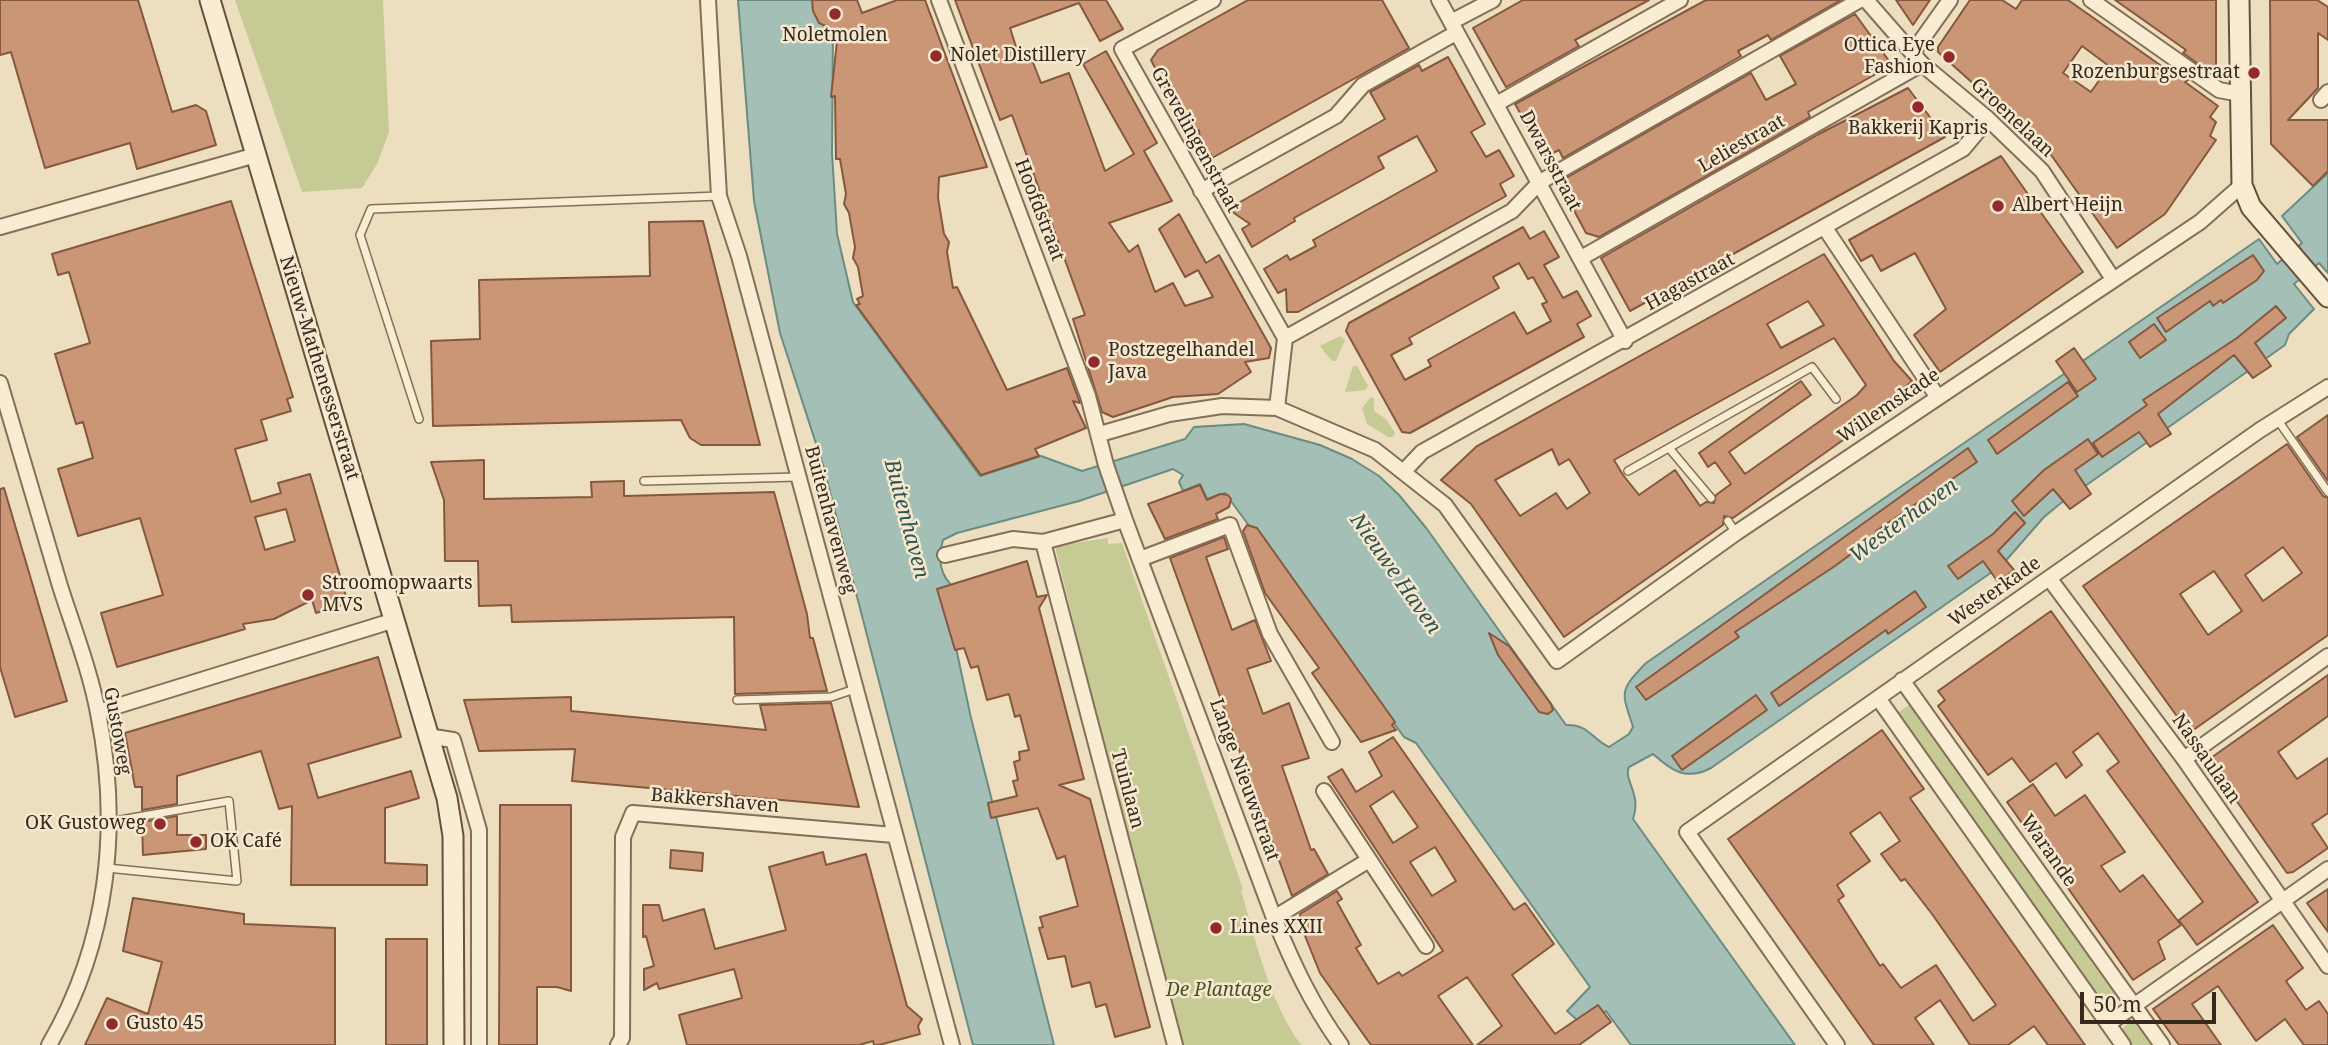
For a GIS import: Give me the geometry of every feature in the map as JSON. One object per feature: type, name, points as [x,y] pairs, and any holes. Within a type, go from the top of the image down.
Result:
[{"type":"street","name":"Nieuw-Mathenesserstraat","points":[[210,0],[447,798],[453,836],[454,1045]]},
{"type":"street","name":"Buitenhavenweg","points":[[708,0],[719,196],[739,256],[952,1045]]},
{"type":"street","name":"Hoofdstraat","points":[[939,0],[1040,265],[1100,434],[1106,465],[1125,520]]},
{"type":"street","name":"Grevelingenstraat","points":[[1213,0],[1122,49],[1285,338]]},
{"type":"street","name":"Dwarsstraat","points":[[1439,0],[1498,103],[1625,341]]},
{"type":"street","points":[[1201,191],[1336,116],[1363,85],[1493,0]]},
{"type":"street","points":[[1498,103],[1680,0]]},
{"type":"street","points":[[1277,408],[1285,338],[1512,211],[1540,182],[1860,0]]},
{"type":"street","name":"Groenelaan","points":[[1866,0],[1922,64],[1988,119],[2042,170],[2112,279]]},
{"type":"street","points":[[1913,52],[1950,0]]},
{"type":"street","points":[[2091,0],[2219,90],[2240,94]]},
{"type":"street","points":[[2239,0],[2242,186],[2251,207],[2328,297]]},
{"type":"street","name":"Leliestraat","points":[[1581,258],[1922,64]]},
{"type":"street","name":"Hagastraat","points":[[1405,470],[1422,452],[1625,341],[1963,149],[1988,119]]},
{"type":"street","points":[[0,227],[256,155]]},
{"type":"street","name":"Willemskade","points":[[1405,470],[1445,505],[1557,661],[1732,527],[1937,397],[2200,222],[2242,186]]},
{"type":"street","points":[[1825,228],[1937,397]]},
{"type":"street","name":"Gustoweg","points":[[0,383],[98,712],[109,822],[107,868],[99,923],[85,971],[67,1013],[49,1045]]},
{"type":"street","name":"Westerkade","points":[[1837,1045],[1687,832],[2277,419],[2328,387]]},
{"type":"street","points":[[1100,434],[1169,414],[1209,408],[1277,408],[1375,450],[1405,470]]},
{"type":"street","points":[[945,555],[1013,539],[1043,542],[1125,520]]},
{"type":"street","name":"Lange Nieuwstraat","points":[[1125,520],[1274,918],[1300,981],[1317,1012],[1341,1045]]},
{"type":"street","points":[[1140,559],[1230,525],[1270,635],[1332,742]]},
{"type":"street","name":"Tuinlaan","points":[[1043,542],[1175,1045]]},
{"type":"street","name":"Nassaulaan","points":[[2049,578],[2184,759],[2328,966]]},
{"type":"street","points":[[98,712],[395,620]]},
{"type":"street","points":[[2184,759],[2328,656]]},
{"type":"street","name":"Warande","points":[[1902,680],[2162,1045]]},
{"type":"street","points":[[1878,698],[2123,1045]]},
{"type":"street","points":[[427,736],[453,740],[479,830],[479,1045]]},
{"type":"street","points":[[1324,791],[1426,946]]},
{"type":"street","name":"Bakkershaven","points":[[622,1043],[623,837],[633,813],[894,835]]},
{"type":"street","points":[[1274,918],[1368,860]]},
{"type":"street","points":[[2108,1024],[2328,869]]},
{"type":"lane","points":[[419,419],[359,235],[371,209],[719,196]]},
{"type":"lane","points":[[1628,471],[1812,367],[1836,399]]},
{"type":"lane","points":[[2277,419],[2328,492]]},
{"type":"lane","points":[[1670,447],[1711,498]]},
{"type":"lane","points":[[644,481],[799,477]]},
{"type":"lane","points":[[737,700],[831,698],[855,689]]},
{"type":"lane","points":[[107,868],[237,881],[229,801],[109,822]]},
{"type":"green space","points":[[235,0],[383,0],[389,132],[377,164],[362,188],[302,192]]},
{"type":"green space","points":[[1340,336],[1345,340],[1336,361],[1332,361],[1320,346]]},
{"type":"green space","points":[[1353,366],[1357,366],[1368,386],[1365,390],[1345,392]]},
{"type":"green space","points":[[1371,397],[1374,399],[1374,411],[1386,419],[1395,433],[1393,437],[1388,437],[1367,424],[1362,408]]},
{"type":"green space","name":"De Plantage","points":[[1108,538],[1108,544],[1122,543],[1243,889],[1241,890],[1252,930],[1272,990],[1301,1045],[1179,1045],[1056,551],[1056,546]]},
{"type":"green space","points":[[1912,703],[2121,998],[2105,1009],[1896,714]]},
{"type":"green space","points":[[2138,1022],[2155,1045],[2130,1045],[2123,1034],[2123,1028],[2129,1023]]},
{"type":"water","points":[[738,0],[837,0],[833,32],[832,153],[837,234],[853,302],[980,476],[1041,456],[1082,471],[1185,439],[1194,427],[1244,424],[1320,445],[1352,459],[1379,476],[1399,495],[1427,529],[1566,725],[1585,729],[1609,747],[1629,734],[1633,727],[1625,693],[1631,680],[1646,663],[2259,239],[2277,264],[2302,243],[2282,216],[2328,173],[2328,273],[2319,263],[2294,284],[2314,309],[2289,334],[2285,345],[2061,503],[2044,517],[2002,565],[1711,768],[1687,774],[1673,769],[1653,754],[1629,767],[1628,777],[1635,802],[1633,819],[1795,1045],[1631,1045],[1606,1011],[1586,1028],[1567,1011],[1590,987],[1416,743],[1404,737],[1225,493],[1207,499],[1200,484],[1183,491],[1179,482],[1183,475],[1173,469],[1079,501],[957,533],[943,540],[941,564],[951,585],[952,629],[971,718],[1054,1045],[973,1045],[823,465],[780,333],[754,201]]},
{"type":"building","points":[[0,0],[138,0],[172,112],[196,105],[206,111],[216,145],[137,169],[130,143],[45,168],[11,52],[0,55]]},
{"type":"building","points":[[812,0],[857,0],[862,13],[897,0],[925,0],[987,167],[939,177],[938,198],[944,234],[949,242],[947,252],[953,288],[957,287],[1007,390],[1067,368],[1080,403],[1073,401],[1086,428],[1035,449],[1039,456],[981,475],[856,305],[860,304],[857,299],[863,296],[858,267],[853,258],[855,247],[849,213],[844,204],[846,194],[840,159],[836,159],[835,96],[831,97],[838,32],[819,23],[813,11]]},
{"type":"building","points":[[955,0],[1106,0],[1123,29],[1100,41],[1079,3],[1010,28],[1019,56],[1029,52],[1041,83],[1069,73],[1105,171],[1134,154],[1083,64],[1106,51],[1157,143],[1144,151],[1172,201],[1109,223],[1129,252],[1138,245],[1155,292],[1173,283],[1185,306],[1213,297],[1198,270],[1185,277],[1159,229],[1179,214],[1206,263],[1219,255],[1271,348],[1269,358],[1245,362],[1251,372],[1218,394],[1173,397],[1113,417],[1102,412],[1073,319],[1085,315],[1012,115],[1000,120]]},
{"type":"building","points":[[1248,0],[1382,0],[1409,48],[1212,158],[1211,154],[1202,155],[1199,130],[1190,135],[1151,60],[1158,50]]},
{"type":"building","points":[[1523,0],[1649,0],[1575,40],[1579,46],[1506,87],[1473,28]]},
{"type":"building","points":[[1706,0],[1841,0],[1771,40],[1768,35],[1738,51],[1741,56],[1563,158],[1559,150],[1545,157],[1515,104]]},
{"type":"building","points":[[1896,0],[1930,0],[1913,25]]},
{"type":"building","points":[[1970,0],[2002,0],[2016,9],[2022,0],[2068,0],[2170,72],[2173,69],[2188,80],[2185,82],[2218,106],[2210,117],[2216,122],[2210,136],[2216,140],[2165,214],[2117,248],[2049,152],[1976,92],[1976,86],[1938,52],[1938,47]],"holes":[[[2082,46],[2109,66],[2091,92],[2063,73]]]},
{"type":"building","points":[[2115,0],[2216,0],[2216,65],[2207,70],[2183,53],[2186,50]]},
{"type":"building","points":[[2270,0],[2317,0],[2328,7],[2328,40],[2318,33],[2318,88],[2288,120],[2328,120],[2328,171],[2313,186],[2271,144]]},
{"type":"building","points":[[1855,14],[1892,65],[1808,112],[1810,117],[1599,237],[1586,233],[1559,182],[1751,73],[1766,100],[1796,84],[1780,56]]},
{"type":"building","points":[[1448,57],[1485,124],[1471,132],[1486,157],[1499,150],[1514,176],[1500,184],[1506,196],[1298,312],[1287,312],[1286,289],[1278,293],[1264,269],[1287,255],[1290,260],[1316,246],[1313,240],[1437,171],[1417,136],[1378,157],[1384,168],[1294,218],[1295,221],[1252,247],[1242,229],[1250,224],[1228,209],[1385,119],[1370,92],[1419,65],[1422,71]]},
{"type":"building","points":[[1908,88],[1945,137],[1630,311],[1601,258],[1819,134]]},
{"type":"building","points":[[2001,156],[2083,272],[1940,372],[1914,335],[1946,309],[1915,253],[1881,271],[1872,255],[1861,261],[1849,240]]},
{"type":"building","points":[[231,201],[293,397],[287,399],[291,411],[261,420],[267,440],[235,449],[251,502],[281,493],[278,483],[310,474],[348,603],[316,613],[312,600],[274,619],[243,624],[245,629],[117,667],[101,613],[163,595],[140,518],[78,536],[58,469],[93,458],[83,422],[76,424],[55,354],[90,343],[69,272],[58,275],[52,254]],"holes":[[[286,509],[295,541],[265,550],[255,517]]]},
{"type":"building","points":[[703,221],[760,445],[701,445],[690,438],[681,420],[433,426],[431,341],[480,339],[479,280],[650,276],[649,222]]},
{"type":"building","points":[[1523,227],[1530,239],[1544,231],[1559,257],[1544,265],[1563,298],[1577,291],[1591,316],[1577,324],[1584,337],[1410,433],[1402,432],[1346,331],[1349,323]],"holes":[[[1519,263],[1528,279],[1533,277],[1547,302],[1542,304],[1551,321],[1527,334],[1514,312],[1428,360],[1431,366],[1405,380],[1391,355],[1412,344],[1409,338],[1499,288],[1493,277]]]},
{"type":"building","points":[[1824,254],[1894,361],[1912,381],[1903,389],[1907,395],[1890,412],[1877,416],[1733,518],[1724,516],[1723,525],[1564,637],[1471,504],[1441,480],[1477,446]],"holes":[[[1808,301],[1824,325],[1781,348],[1767,324]],[[1834,338],[1866,385],[1857,395],[1745,474],[1729,452],[1811,395],[1801,381],[1699,453],[1708,467],[1715,462],[1731,484],[1716,495],[1714,503],[1706,502],[1700,506],[1675,470],[1639,495],[1614,460]],[[1552,449],[1559,465],[1569,459],[1590,493],[1567,509],[1556,493],[1520,516],[1495,480]]]},
{"type":"building","points":[[2253,255],[2264,271],[2257,280],[2223,303],[2221,300],[2213,306],[2210,301],[2166,332],[2157,318]]},
{"type":"building","points":[[2276,306],[2286,318],[2255,343],[2271,366],[2253,378],[2234,355],[2158,414],[2171,434],[2150,447],[2139,432],[2102,457],[2093,443],[2147,405],[2143,400],[2237,338]]},
{"type":"building","points":[[2154,324],[2166,340],[2140,358],[2129,342]]},
{"type":"building","points":[[2074,348],[2096,379],[2077,392],[2056,361]]},
{"type":"building","points":[[2068,382],[2078,396],[1997,454],[1988,440]]},
{"type":"building","points":[[2328,415],[2328,481],[2297,437]]},
{"type":"building","points":[[2088,439],[2098,454],[2075,470],[2091,494],[2070,509],[2053,489],[2024,516],[2012,501],[2044,470]]},
{"type":"building","points":[[2287,444],[2323,496],[2328,498],[2328,635],[2189,733],[2083,586]],"holes":[[[2283,547],[2302,573],[2263,601],[2245,575]],[[2214,571],[2242,611],[2208,635],[2180,594]]]},
{"type":"building","points":[[1968,448],[1977,462],[1876,531],[1878,534],[1835,566],[1735,632],[1739,637],[1646,700],[1636,687]]},
{"type":"building","points":[[484,460],[484,499],[592,497],[591,482],[624,481],[624,496],[774,492],[807,614],[810,638],[813,638],[827,691],[735,694],[734,617],[512,622],[511,605],[479,606],[478,561],[445,561],[444,500],[431,462]]},
{"type":"building","points":[[1200,485],[1207,500],[1220,494],[1228,495],[1231,499],[1229,507],[1216,514],[1218,519],[1165,539],[1148,504]]},
{"type":"building","points":[[4,488],[67,701],[15,717],[0,667],[0,489]]},
{"type":"building","points":[[2015,512],[2025,523],[1998,551],[2014,570],[1998,582],[1983,561],[1958,579],[1948,566],[1993,534]]},
{"type":"building","points":[[1247,525],[1257,528],[1395,722],[1392,725],[1396,730],[1361,742],[1312,673],[1319,668],[1265,593],[1243,531]]},
{"type":"building","points":[[1224,537],[1228,549],[1206,557],[1232,630],[1255,620],[1271,661],[1247,669],[1263,714],[1289,703],[1309,758],[1282,766],[1311,850],[1314,849],[1328,874],[1292,896],[1170,558]]},
{"type":"building","points":[[1027,561],[1037,597],[1047,595],[1039,608],[1084,779],[1059,785],[1090,799],[1150,1027],[1115,1037],[1106,1004],[1096,1007],[1090,982],[1072,987],[1065,956],[1048,959],[1039,928],[1043,927],[1040,917],[1078,906],[1065,856],[1057,859],[1038,808],[991,818],[988,803],[1017,796],[1013,781],[1018,780],[1014,762],[1020,760],[1019,752],[1029,750],[1020,715],[1015,717],[1009,694],[987,700],[978,666],[971,668],[964,648],[955,650],[937,589]]},
{"type":"building","points":[[1915,591],[1926,607],[1888,634],[1886,630],[1779,706],[1771,693]]},
{"type":"building","points":[[2051,611],[2258,902],[2197,945],[2179,920],[2203,902],[2107,771],[2119,762],[2098,733],[2073,752],[2082,765],[2066,778],[2056,763],[2030,782],[2012,758],[1988,775],[1938,706],[1945,700],[1938,691]]},
{"type":"building","points":[[1489,633],[1509,646],[1551,704],[1553,710],[1548,714],[1539,712],[1498,655]]},
{"type":"building","points":[[378,657],[401,737],[308,764],[318,798],[411,771],[419,798],[385,808],[385,863],[427,865],[427,885],[291,885],[292,806],[279,809],[261,751],[177,776],[177,804],[142,810],[142,787],[135,787],[125,733]]},
{"type":"building","points":[[2328,675],[2328,716],[2278,752],[2297,779],[2328,758],[2328,813],[2312,824],[2328,848],[2293,872],[2287,873],[2208,760]]},
{"type":"building","points":[[1756,695],[1767,710],[1682,770],[1672,756]]},
{"type":"building","points":[[571,697],[571,711],[766,730],[760,705],[831,703],[859,807],[572,781],[575,749],[479,751],[464,700]]},
{"type":"building","points":[[1882,730],[1924,789],[1910,798],[2085,1045],[2048,1045],[2034,1026],[2008,1045],[1970,1045],[1940,1000],[1915,1018],[1934,1045],[1874,1045],[1728,839]],"holes":[[[1880,812],[1900,841],[1881,854],[1901,881],[1905,879],[1932,914],[1996,1005],[1973,1021],[1936,965],[1901,988],[1883,964],[1880,966],[1838,900],[1844,896],[1837,885],[1870,861],[1850,833]]]},
{"type":"building","points":[[1393,737],[1514,910],[1525,903],[1554,944],[1512,975],[1555,1034],[1598,1005],[1611,1022],[1579,1045],[1477,1045],[1502,1026],[1467,977],[1438,996],[1473,1045],[1371,1045],[1320,973],[1301,926],[1300,914],[1337,891],[1342,899],[1337,902],[1361,945],[1356,948],[1378,984],[1399,972],[1402,976],[1443,951],[1328,777],[1342,769],[1356,792],[1382,776],[1369,752]],"holes":[[[1393,791],[1418,827],[1393,843],[1370,806]],[[1435,847],[1456,881],[1432,896],[1410,862]]]},
{"type":"building","points":[[2033,784],[2055,816],[2085,795],[2125,852],[2101,866],[2120,892],[2143,875],[2181,925],[2158,941],[2165,959],[2133,980],[2007,802]]},
{"type":"building","points":[[500,805],[571,805],[571,991],[557,987],[537,987],[537,1045],[499,1045]]},
{"type":"building","points":[[177,816],[177,835],[206,835],[206,849],[143,855],[142,822]]},
{"type":"building","points":[[671,850],[703,853],[702,871],[670,868]]},
{"type":"building","points":[[823,852],[826,865],[866,854],[907,1006],[922,1019],[918,1026],[920,1034],[879,1045],[874,1045],[873,1041],[859,1045],[687,1045],[679,1015],[742,998],[734,969],[659,989],[657,983],[644,990],[644,969],[654,966],[646,936],[643,937],[643,905],[659,905],[663,921],[704,909],[715,949],[786,930],[769,867]]},
{"type":"building","points":[[2328,889],[2328,932],[2307,903]]},
{"type":"building","points":[[133,898],[244,914],[244,924],[335,928],[335,1045],[85,1045],[107,998],[148,1014],[162,962],[123,951]]},
{"type":"building","points":[[2273,925],[2303,968],[2286,981],[2306,1010],[2319,1001],[2328,1014],[2328,1045],[2304,1045],[2285,1019],[2256,1041],[2218,986],[2192,1004],[2221,1045],[2179,1045],[2153,1009]]},
{"type":"building","points":[[386,939],[427,939],[427,1045],[386,1045]]},
{"type":"place","name":"Noletmolen","points":[[835,14]]},
{"type":"place","name":"Nolet Distillery","points":[[936,56]]},
{"type":"place","name":"Ottica Eye Fashion","points":[[1949,57]]},
{"type":"place","name":"Rozenburgsestraat","points":[[2254,73]]},
{"type":"place","name":"Bakkerij Kapris","points":[[1918,107]]},
{"type":"place","name":"Albert Heijn","points":[[1998,206]]},
{"type":"place","name":"Postzegelhandel Java","points":[[1094,362]]},
{"type":"place","name":"Stroomopwaarts MVS","points":[[308,595]]},
{"type":"place","name":"OK Gustoweg","points":[[160,824]]},
{"type":"place","name":"OK Café","points":[[196,842]]},
{"type":"place","name":"Lines XXII","points":[[1216,928]]},
{"type":"place","name":"Gusto 45","points":[[112,1024]]},
{"type":"water label","name":"Buitenhaven","points":[[906,519]]},
{"type":"water label","name":"Westerhaven","points":[[1904,521]]},
{"type":"water label","name":"Nieuwe Haven","points":[[1395,574]]}]
